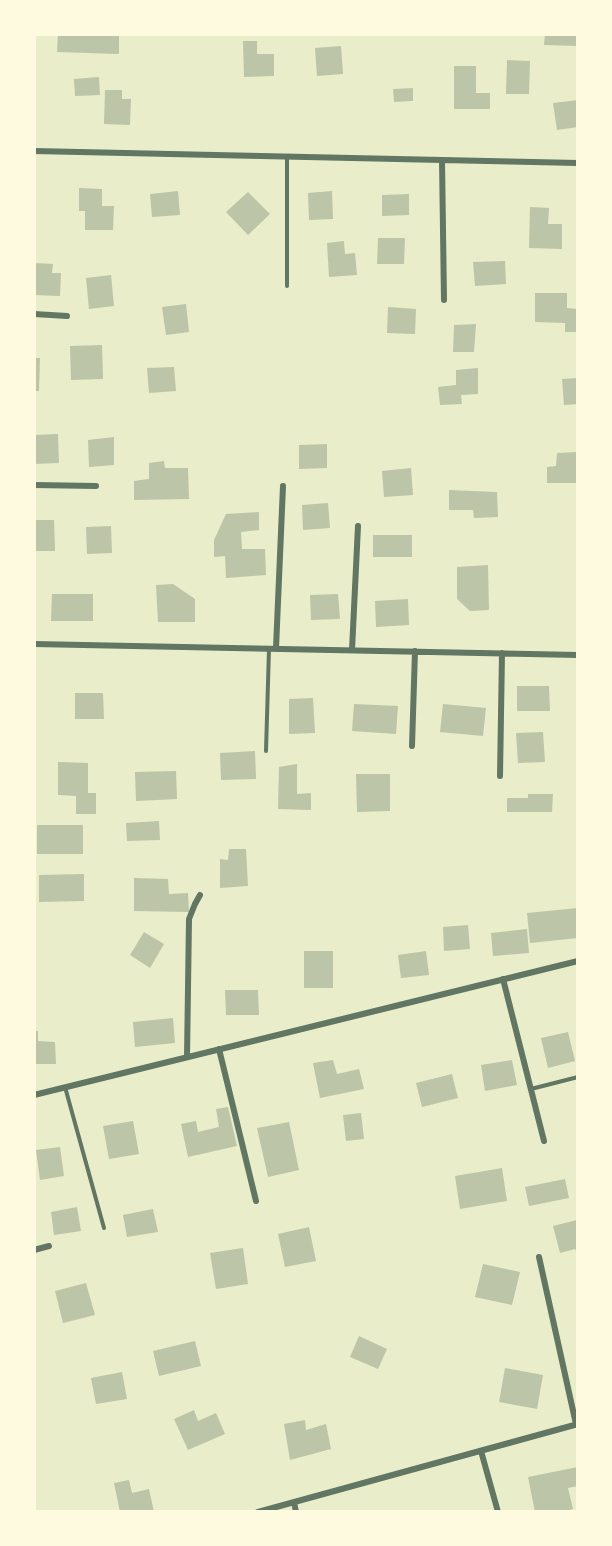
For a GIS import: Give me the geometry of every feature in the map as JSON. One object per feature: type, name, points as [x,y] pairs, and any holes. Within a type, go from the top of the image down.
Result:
[{"type":"street","points":[[34,151],[578,163]]},
{"type":"street","points":[[442,160],[444,300]]},
{"type":"street","points":[[34,314],[67,316]]},
{"type":"street","points":[[34,485],[96,486]]},
{"type":"street","points":[[272,648],[283,486]]},
{"type":"street","points":[[352,650],[358,525]]},
{"type":"street","points":[[34,644],[578,655]]},
{"type":"street","points":[[412,746],[415,651]]},
{"type":"street","points":[[500,776],[502,653]]},
{"type":"street","points":[[187,1057],[189,919],[200,895]]},
{"type":"street","points":[[34,1095],[578,961]]},
{"type":"street","points":[[503,979],[544,1141]]},
{"type":"street","points":[[219,1049],[256,1201]]},
{"type":"street","points":[[34,1250],[49,1246]]},
{"type":"street","points":[[258,1512],[577,1424],[539,1257]]},
{"type":"street","points":[[480,1451],[498,1512]]},
{"type":"street","points":[[294,1502],[296,1512]]},
{"type":"lane","points":[[287,156],[287,286]]},
{"type":"lane","points":[[266,751],[272,648]]},
{"type":"lane","points":[[531,1089],[578,1077]]},
{"type":"lane","points":[[65,1088],[104,1228]]},
{"type":"building","points":[[58,34],[119,34],[119,54],[57,52]]},
{"type":"building","points":[[545,34],[578,34],[578,46],[544,45]]},
{"type":"building","points":[[243,41],[257,41],[257,54],[274,54],[274,76],[244,77]]},
{"type":"building","points":[[341,46],[343,74],[317,76],[315,48]]},
{"type":"building","points":[[507,60],[530,61],[529,94],[506,94]]},
{"type":"building","points":[[454,66],[476,66],[476,93],[490,93],[490,109],[454,109]]},
{"type":"building","points":[[99,77],[100,95],[75,96],[74,79]]},
{"type":"building","points":[[413,88],[413,101],[394,102],[393,89]]},
{"type":"building","points":[[105,90],[122,90],[122,99],[131,99],[130,125],[104,124]]},
{"type":"building","points":[[578,100],[578,127],[557,130],[553,103]]},
{"type":"building","points":[[79,188],[102,189],[102,206],[114,206],[113,230],[85,230],[85,211],[79,211]]},
{"type":"building","points":[[178,191],[180,215],[152,217],[150,194]]},
{"type":"building","points":[[332,191],[333,219],[309,220],[308,193]]},
{"type":"building","points":[[248,192],[270,214],[248,235],[226,212]]},
{"type":"building","points":[[409,194],[409,215],[382,216],[382,195]]},
{"type":"building","points":[[530,207],[549,208],[548,224],[562,224],[562,249],[529,248]]},
{"type":"building","points":[[378,238],[405,238],[404,264],[377,264]]},
{"type":"building","points":[[344,241],[345,254],[355,253],[357,275],[329,277],[327,243]]},
{"type":"building","points":[[505,261],[506,284],[475,286],[473,262]]},
{"type":"building","points":[[34,263],[53,264],[52,273],[61,273],[60,296],[34,295]]},
{"type":"building","points":[[111,275],[114,306],[89,309],[86,278]]},
{"type":"building","points":[[535,293],[567,293],[567,308],[578,309],[578,332],[565,332],[565,323],[535,322]]},
{"type":"building","points":[[186,304],[189,332],[166,335],[162,307]]},
{"type":"building","points":[[388,307],[416,309],[415,334],[387,333]]},
{"type":"building","points":[[476,324],[474,352],[453,352],[454,325]]},
{"type":"building","points":[[102,345],[103,379],[71,380],[70,346]]},
{"type":"building","points":[[34,358],[40,358],[39,391],[34,391]]},
{"type":"building","points":[[174,367],[176,391],[149,393],[147,368]]},
{"type":"building","points":[[478,368],[478,394],[461,395],[462,404],[440,405],[438,387],[456,385],[456,370]]},
{"type":"building","points":[[578,378],[578,404],[564,405],[562,379]]},
{"type":"building","points":[[58,434],[59,463],[34,464],[34,435]]},
{"type":"building","points":[[114,437],[114,465],[89,467],[88,440]]},
{"type":"building","points":[[327,444],[327,468],[299,469],[299,445]]},
{"type":"building","points":[[578,452],[578,483],[547,483],[547,467],[556,466],[557,453]]},
{"type":"building","points":[[164,461],[165,468],[188,468],[189,499],[134,500],[134,481],[149,479],[149,463]]},
{"type":"building","points":[[411,468],[413,495],[384,497],[382,471]]},
{"type":"building","points":[[449,490],[497,492],[498,517],[474,518],[473,510],[449,510]]},
{"type":"building","points":[[328,503],[330,528],[303,530],[302,505]]},
{"type":"building","points":[[259,512],[259,530],[241,532],[242,549],[265,549],[266,575],[226,578],[225,556],[214,557],[214,540],[226,514]]},
{"type":"building","points":[[34,520],[54,520],[55,551],[34,551]]},
{"type":"building","points":[[111,526],[112,553],[87,554],[86,527]]},
{"type":"building","points":[[373,535],[412,535],[412,557],[373,557]]},
{"type":"building","points":[[488,565],[489,610],[470,611],[457,599],[457,567]]},
{"type":"building","points":[[173,584],[195,599],[195,622],[158,622],[156,585]]},
{"type":"building","points":[[52,594],[93,594],[93,621],[51,621]]},
{"type":"building","points":[[338,594],[340,619],[311,620],[310,595]]},
{"type":"building","points":[[408,599],[409,625],[376,627],[375,601]]},
{"type":"building","points":[[517,686],[549,686],[550,711],[517,711]]},
{"type":"building","points":[[75,693],[103,693],[104,719],[75,719]]},
{"type":"building","points":[[313,698],[315,733],[289,734],[289,699]]},
{"type":"building","points":[[354,704],[398,706],[396,734],[352,731]]},
{"type":"building","points":[[443,704],[486,708],[483,736],[440,732]]},
{"type":"building","points":[[543,732],[545,762],[518,763],[516,733]]},
{"type":"building","points":[[255,751],[256,779],[221,780],[220,753]]},
{"type":"building","points":[[58,762],[88,763],[88,793],[96,793],[96,814],[76,814],[76,796],[58,795]]},
{"type":"building","points":[[297,764],[297,794],[311,793],[311,810],[278,809],[279,767]]},
{"type":"building","points":[[176,771],[177,799],[136,801],[135,772]]},
{"type":"building","points":[[356,774],[390,774],[390,811],[357,812]]},
{"type":"building","points":[[528,794],[553,794],[552,812],[507,812],[507,798],[528,798]]},
{"type":"building","points":[[159,821],[160,840],[127,841],[126,823]]},
{"type":"building","points":[[37,825],[83,825],[83,854],[37,854]]},
{"type":"building","points":[[229,849],[246,849],[248,886],[220,888],[220,859],[228,860]]},
{"type":"building","points":[[84,874],[84,901],[39,902],[39,875]]},
{"type":"building","points":[[134,878],[168,879],[169,894],[188,893],[189,912],[134,911]]},
{"type":"building","points":[[578,908],[578,938],[530,943],[527,913]]},
{"type":"building","points":[[468,925],[470,949],[444,951],[443,927]]},
{"type":"building","points":[[527,929],[529,953],[493,956],[491,933]]},
{"type":"building","points":[[144,932],[164,944],[150,968],[130,955]]},
{"type":"building","points":[[304,951],[333,951],[333,988],[304,988]]},
{"type":"building","points":[[426,951],[429,975],[401,978],[398,955]]},
{"type":"building","points":[[225,990],[258,990],[259,1015],[226,1015]]},
{"type":"building","points":[[173,1018],[175,1043],[135,1047],[133,1022]]},
{"type":"building","points":[[34,1031],[38,1031],[38,1041],[55,1042],[56,1064],[34,1064]]},
{"type":"building","points":[[568,1032],[575,1061],[548,1068],[541,1038]]},
{"type":"building","points":[[333,1060],[337,1074],[359,1069],[364,1089],[320,1098],[313,1063]]},
{"type":"building","points":[[512,1060],[517,1085],[485,1091],[481,1065]]},
{"type":"building","points":[[452,1074],[458,1098],[422,1107],[416,1083]]},
{"type":"building","points":[[228,1107],[237,1146],[188,1157],[181,1124],[196,1121],[198,1132],[219,1127],[216,1109]]},
{"type":"building","points":[[361,1113],[364,1139],[346,1141],[343,1115]]},
{"type":"building","points":[[133,1121],[139,1154],[109,1159],[103,1126]]},
{"type":"building","points":[[289,1122],[299,1170],[268,1177],[257,1128]]},
{"type":"building","points":[[60,1147],[64,1176],[40,1180],[36,1150]]},
{"type":"building","points":[[502,1168],[507,1201],[460,1209],[455,1176]]},
{"type":"building","points":[[565,1179],[569,1198],[529,1206],[525,1187]]},
{"type":"building","points":[[77,1207],[81,1231],[54,1235],[51,1212]]},
{"type":"building","points":[[153,1209],[158,1232],[127,1237],[123,1215]]},
{"type":"building","points":[[577,1220],[578,1254],[575,1249],[560,1253],[553,1226]]},
{"type":"building","points":[[309,1227],[316,1261],[285,1267],[278,1234]]},
{"type":"building","points":[[243,1248],[248,1284],[216,1289],[210,1253]]},
{"type":"building","points":[[483,1264],[520,1272],[512,1305],[475,1297]]},
{"type":"building","points":[[86,1283],[95,1315],[63,1323],[55,1291]]},
{"type":"building","points":[[359,1336],[387,1349],[378,1369],[350,1357]]},
{"type":"building","points":[[195,1341],[201,1366],[159,1376],[153,1351]]},
{"type":"building","points":[[505,1368],[543,1375],[537,1409],[499,1402]]},
{"type":"building","points":[[122,1372],[127,1399],[96,1404],[91,1378]]},
{"type":"building","points":[[194,1410],[198,1421],[216,1413],[225,1434],[188,1450],[174,1419]]},
{"type":"building","points":[[305,1420],[306,1430],[326,1424],[331,1449],[290,1460],[284,1424]]},
{"type":"building","points":[[578,1467],[578,1486],[568,1488],[573,1509],[561,1512],[535,1512],[528,1477]]},
{"type":"building","points":[[129,1480],[132,1493],[149,1489],[154,1512],[120,1512],[114,1483]]}]
